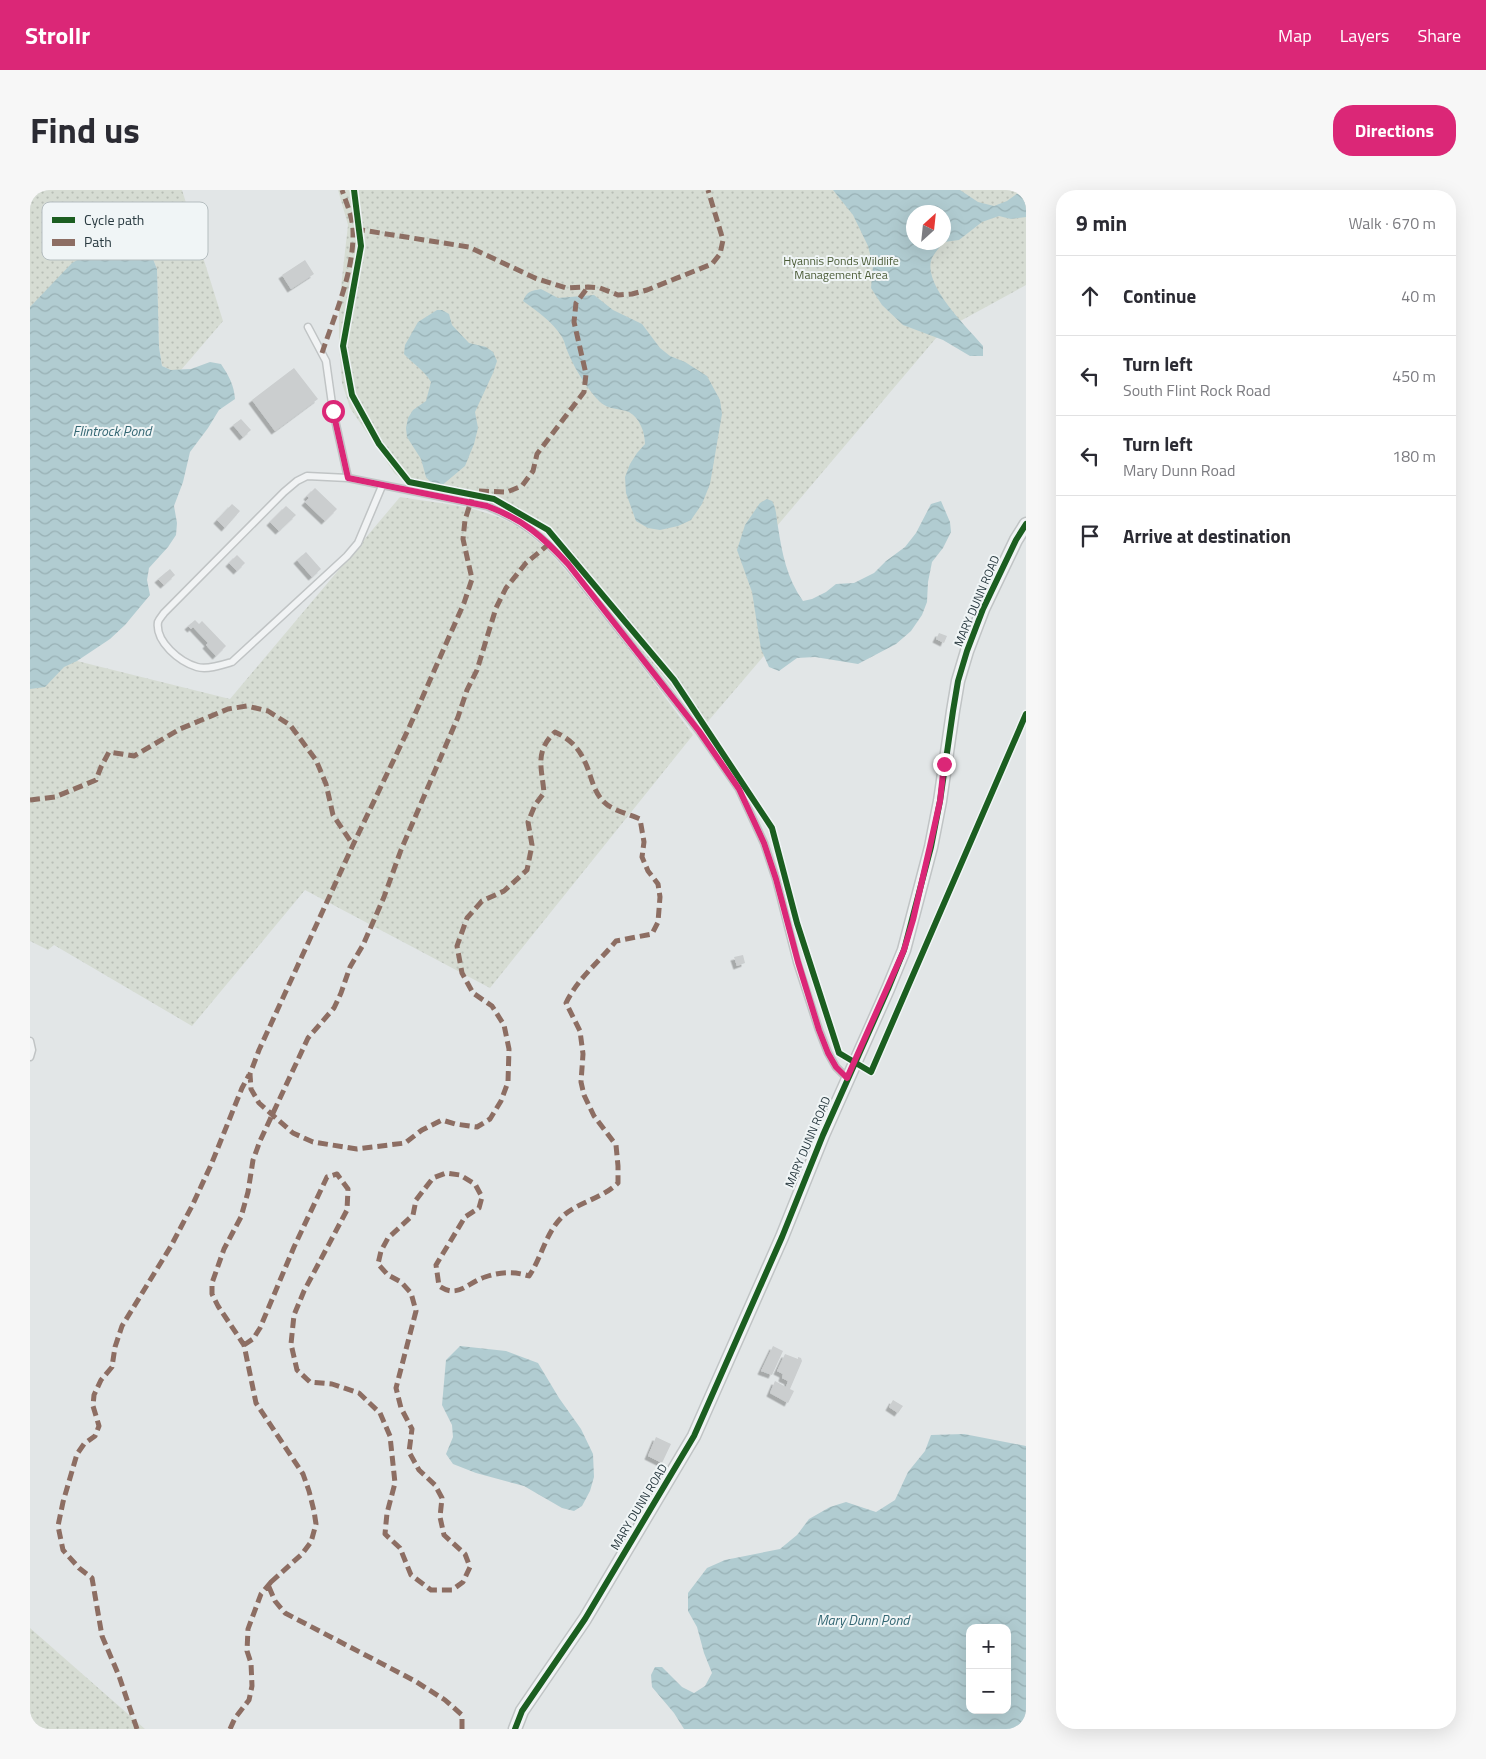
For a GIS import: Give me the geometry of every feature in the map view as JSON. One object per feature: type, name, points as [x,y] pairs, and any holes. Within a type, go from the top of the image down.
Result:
[{"type":"street","name":"MARY DUNN ROAD","points":[[515,1729],[522,1711],[585,1619],[694,1436],[782,1237],[847,1078],[888,988],[904,950],[913,920],[940,801],[958,681],[983,609],[1016,540],[1026,524]]},
{"type":"lane","points":[[308,327],[326,361],[333,411],[348,478]]},
{"type":"lane","points":[[382,486],[358,543],[347,556],[232,662],[198,668],[181,659],[166,645],[159,633],[158,621],[164,612],[284,492],[297,481],[307,476],[348,478],[487,506],[506,513],[530,528],[568,564],[699,731],[739,789],[764,843],[776,879],[798,962],[819,1030],[836,1067],[847,1078]]},
{"type":"lane","points":[[30,1041],[32,1050],[30,1057]]},
{"type":"green space","points":[[30,190],[182,190],[186,202],[42,202],[42,260],[114,260],[30,307]]},
{"type":"green space","name":"Hyannis Ponds Wildlife Management Area","points":[[338,190],[1026,190],[1026,285],[942,331],[749,559],[804,609],[704,726],[603,604],[569,558],[547,534],[522,515],[483,501],[411,485],[395,474],[350,408],[342,383],[339,345],[339,305],[348,225]]},
{"type":"green space","points":[[153,260],[204,260],[223,321],[181,370],[171,370],[162,366],[159,347],[157,269]]},
{"type":"green space","points":[[400,497],[481,511],[522,529],[548,551],[571,577],[693,735],[490,988],[305,890],[192,1026],[54,945],[48,950],[30,941],[30,647],[77,661],[230,699]]},
{"type":"green space","points":[[30,1628],[145,1729],[30,1729]]},
{"type":"water","points":[[833,190],[960,190],[978,202],[994,206],[1007,201],[1022,190],[1026,190],[1026,217],[1011,219],[999,216],[982,222],[959,240],[951,241],[951,205],[906,205],[906,250],[937,250],[932,258],[930,269],[933,280],[939,293],[957,317],[983,346],[983,356],[970,356],[943,340],[903,325],[882,305],[871,288],[873,266],[868,246],[853,215]]},
{"type":"water","name":"Flintrock Pond","points":[[77,260],[153,260],[157,269],[159,347],[162,366],[171,370],[191,369],[210,362],[221,364],[231,381],[235,399],[219,410],[190,452],[183,482],[174,506],[177,523],[176,535],[149,568],[147,580],[150,595],[125,625],[110,639],[77,661],[64,667],[45,687],[30,689],[30,307],[72,263]]},
{"type":"water","points":[[541,289],[558,298],[594,295],[613,310],[642,324],[660,348],[670,356],[685,362],[707,376],[720,400],[722,414],[710,484],[702,504],[691,520],[678,526],[660,530],[648,528],[636,521],[626,493],[625,477],[630,464],[645,444],[641,426],[629,412],[610,408],[600,402],[579,374],[558,331],[544,317],[523,301],[530,292]]},
{"type":"water","points":[[437,310],[442,310],[449,314],[452,325],[469,343],[486,347],[493,352],[497,361],[475,412],[478,428],[465,466],[440,487],[433,485],[426,477],[421,459],[407,437],[408,418],[413,410],[426,401],[431,382],[404,354],[405,345],[418,322]]},
{"type":"water","points":[[767,499],[772,501],[775,507],[786,566],[797,593],[803,601],[826,592],[836,584],[854,583],[874,573],[905,547],[916,533],[931,504],[941,501],[950,522],[951,532],[943,548],[932,562],[927,602],[922,615],[911,631],[896,644],[858,664],[815,657],[797,658],[779,671],[769,667],[761,649],[752,592],[737,550],[745,525],[760,503]]},
{"type":"water","points":[[460,1346],[506,1351],[538,1363],[559,1398],[581,1429],[593,1454],[594,1477],[590,1491],[582,1506],[574,1511],[562,1508],[524,1486],[476,1473],[453,1464],[446,1454],[453,1437],[452,1425],[442,1405],[446,1360]]},
{"type":"water","name":"Mary Dunn Pond","points":[[964,1434],[1026,1446],[1026,1729],[684,1729],[674,1713],[652,1687],[651,1675],[655,1667],[662,1667],[682,1687],[694,1693],[705,1686],[712,1673],[697,1627],[688,1611],[688,1593],[707,1568],[725,1560],[780,1549],[797,1535],[809,1519],[830,1507],[846,1502],[876,1512],[895,1500],[908,1472],[925,1451],[931,1435]]},
{"type":"building","points":[[305,260],[314,274],[291,289],[282,275]]},
{"type":"building","points":[[294,368],[318,399],[275,431],[252,400]]},
{"type":"building","points":[[241,419],[251,430],[243,437],[233,425]]},
{"type":"building","points":[[315,488],[337,509],[325,521],[305,502],[309,498],[307,496]]},
{"type":"building","points":[[232,504],[240,511],[225,528],[217,520]]},
{"type":"building","points":[[286,506],[296,515],[279,531],[270,522]]},
{"type":"building","points":[[306,552],[321,569],[312,577],[297,560]]},
{"type":"building","points":[[237,555],[245,563],[237,571],[229,563]]},
{"type":"building","points":[[170,569],[175,575],[164,585],[158,579]]},
{"type":"building","points":[[195,620],[199,624],[202,621],[226,646],[216,656],[206,645],[208,643],[193,627],[191,629],[188,626]]},
{"type":"building","points":[[939,633],[947,636],[944,643],[936,639]]},
{"type":"building","points":[[743,955],[745,963],[737,966],[734,957]]},
{"type":"building","points":[[773,1346],[783,1351],[772,1375],[761,1371]]},
{"type":"building","points":[[785,1354],[798,1359],[798,1357],[801,1358],[802,1361],[790,1389],[794,1391],[788,1403],[770,1393],[775,1381],[786,1387],[788,1381],[782,1378],[783,1374],[777,1371]]},
{"type":"building","points":[[893,1400],[903,1406],[898,1413],[889,1407]]},
{"type":"building","points":[[656,1437],[671,1444],[662,1463],[648,1456]]},
{"type":"marked path","points":[[322,353],[343,293],[352,246],[352,221],[342,190]]},
{"type":"marked path","points":[[355,229],[469,247],[535,278],[566,288],[600,288],[618,295],[632,294],[647,290],[712,264],[720,254],[723,240],[708,190]]},
{"type":"marked path","points":[[244,1345],[253,1339],[260,1328],[294,1247],[327,1177],[337,1174],[348,1189],[347,1210],[304,1291],[294,1315],[291,1344],[297,1370],[310,1382],[332,1384],[359,1393],[380,1413],[390,1436],[395,1483],[387,1513],[385,1534],[400,1548],[411,1575],[431,1590],[452,1590],[463,1582],[470,1567],[465,1554],[444,1535],[440,1517],[442,1498],[435,1485],[419,1470],[409,1452],[412,1429],[401,1408],[396,1388],[416,1311],[411,1293],[401,1282],[388,1275],[378,1264],[381,1251],[388,1238],[413,1215],[416,1200],[433,1178],[446,1173],[460,1175],[475,1184],[482,1197],[479,1208],[465,1217],[436,1265],[439,1286],[452,1291],[462,1289],[485,1277],[496,1274],[512,1273],[529,1276],[548,1236],[558,1221],[577,1206],[605,1193],[618,1183],[616,1145],[594,1116],[584,1095],[581,1082],[583,1054],[580,1031],[566,1003],[583,978],[616,941],[652,934],[658,922],[660,897],[658,884],[648,871],[642,857],[644,842],[640,819],[615,809],[602,800],[580,753],[572,743],[555,732],[548,739],[544,746],[541,761],[544,793],[535,805],[528,822],[532,845],[527,870],[504,891],[482,901],[467,918],[457,946],[462,973],[473,993],[492,1006],[504,1025],[509,1049],[508,1082],[501,1101],[490,1119],[477,1127],[442,1120],[422,1130],[405,1143],[357,1149],[313,1142],[293,1133],[259,1103],[251,1089],[250,1074],[259,1050],[408,730],[464,603],[472,579],[463,539],[465,520],[472,498],[477,491],[507,492],[522,486],[533,471],[537,454],[584,392],[586,374],[574,322],[576,303],[588,287]]},
{"type":"marked path","points":[[462,1729],[462,1715],[445,1700],[415,1681],[285,1613],[275,1601],[269,1587],[271,1582],[302,1554],[311,1542],[316,1524],[314,1511],[303,1474],[256,1403],[244,1345],[218,1306],[212,1294],[212,1283],[224,1249],[241,1217],[248,1192],[253,1160],[260,1141],[308,1038],[334,1008],[350,967],[363,945],[458,717],[467,690],[477,670],[496,608],[506,588],[526,563],[549,544]]},
{"type":"marked path","points":[[30,800],[55,797],[96,780],[109,752],[134,756],[180,729],[228,709],[247,706],[268,711],[290,725],[316,760],[326,784],[333,815],[353,845]]},
{"type":"marked path","points":[[137,1729],[119,1676],[102,1636],[92,1578],[79,1568],[63,1550],[58,1526],[77,1454],[84,1444],[95,1436],[99,1426],[93,1406],[94,1395],[101,1380],[112,1367],[115,1347],[122,1326],[171,1246],[192,1206],[249,1075]]},
{"type":"marked path","points":[[230,1729],[235,1718],[249,1700],[252,1686],[251,1663],[247,1651],[248,1629],[261,1594],[271,1582]]},
{"type":"cycle path","points":[[354,190],[361,246],[343,346],[352,395],[379,444],[409,482],[494,499],[548,530],[674,680],[772,828],[797,923],[839,1053],[871,1072],[1026,714]]},
{"type":"cycle path","points":[[515,1729],[522,1711],[585,1619],[694,1436],[782,1237],[823,1135],[888,989],[904,950],[931,847],[958,681],[983,609],[1016,540],[1026,524]]},
{"type":"route","points":[[333,411],[348,478],[487,506],[506,513],[530,528],[549,544],[568,564],[636,649],[699,731],[739,789],[764,843],[776,879],[805,988],[819,1030],[836,1067],[847,1078],[904,950],[913,920],[940,801],[944,764]]}]
